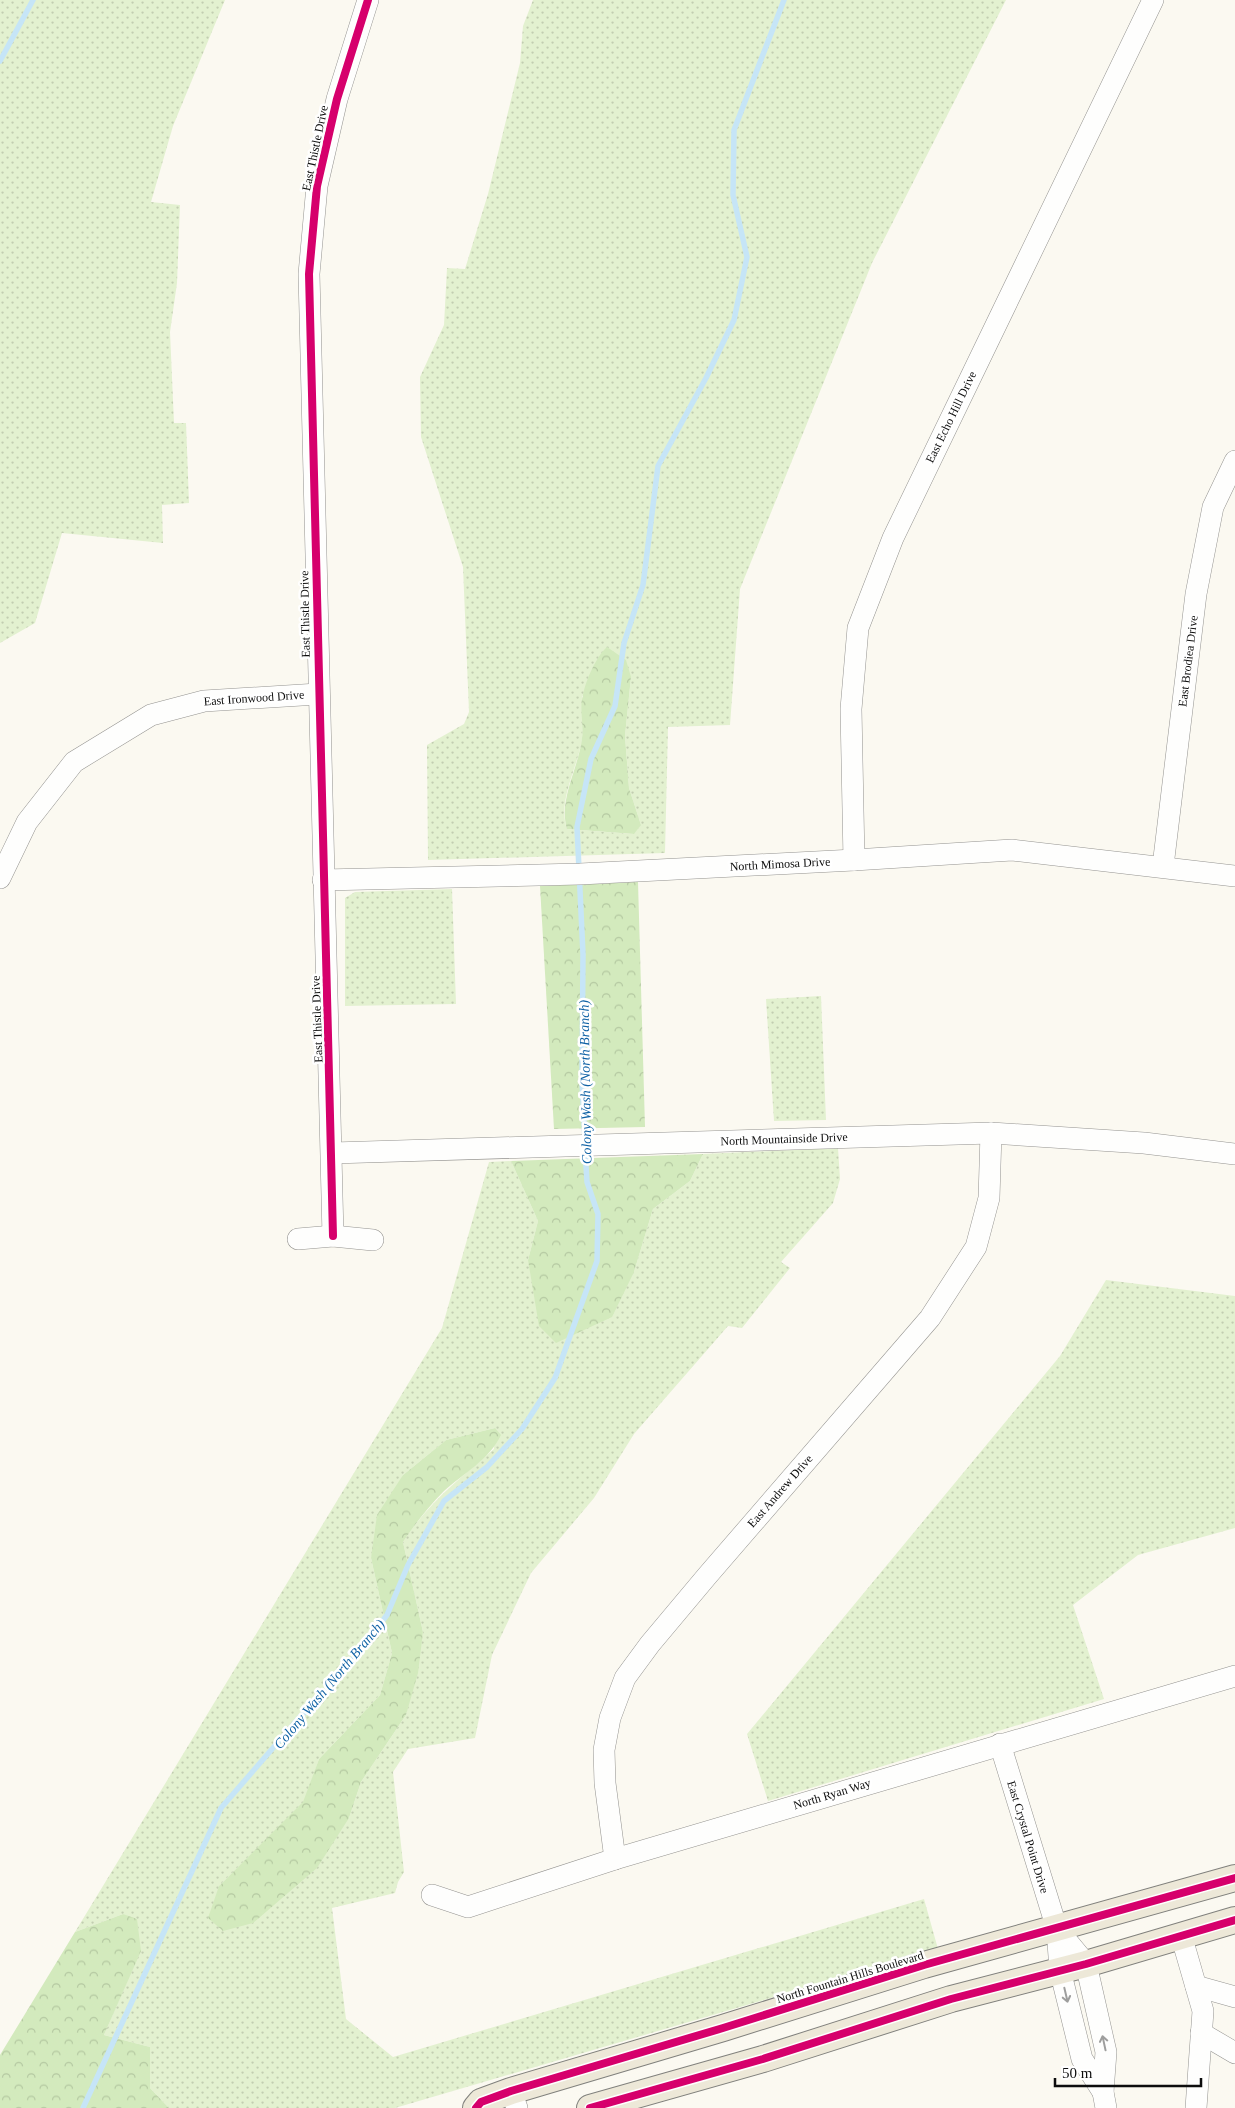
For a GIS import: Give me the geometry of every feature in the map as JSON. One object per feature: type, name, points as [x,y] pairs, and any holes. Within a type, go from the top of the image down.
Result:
[{"type":"main road","name":"North Fountain Hills Boulevard","points":[[480,2106],[514,2099],[723,2028],[924,1965],[1235,1878]]},
{"type":"main road","points":[[590,2108],[764,2059],[951,1999],[1086,1964],[1235,1920]]},
{"type":"street","name":"East Thistle Drive","points":[[333,1236],[333,1153],[323,880],[309,274],[317,186],[337,99],[368,0]]},
{"type":"street","name":"East Echo Hill Drive","points":[[854,860],[851,709],[858,628],[892,538],[1153,0]]},
{"type":"street","name":"East Brodiea Drive","points":[[1163,866],[1196,594],[1213,507],[1235,461]]},
{"type":"street","name":"East Ironwood Drive","points":[[0,878],[27,822],[74,762],[151,716],[204,701],[318,694]]},
{"type":"street","name":"North Mimosa Drive","points":[[323,880],[580,874],[1012,850],[1163,866],[1235,876]]},
{"type":"street","name":"North Mountainside Drive","points":[[333,1153],[991,1133],[1144,1143],[1235,1154]]},
{"type":"street","name":"East Andrew Drive","points":[[615,1859],[605,1783],[604,1750],[610,1718],[625,1678],[650,1644],[694,1591],[930,1318],[976,1247],[989,1198],[991,1133]]},
{"type":"street","points":[[298,1239],[333,1236],[373,1240]]},
{"type":"street","name":"North Ryan Way","points":[[432,1895],[468,1907],[615,1859],[1235,1676]]},
{"type":"street","name":"East Crystal Point Drive","points":[[1000,1744],[1057,1929],[1060,1970],[1082,2059],[1105,2100]]},
{"type":"street","name":"East Crystal Point Drive","points":[[1057,1929],[1086,1964],[1106,2052],[1105,2100]]},
{"type":"street","points":[[1180,1936],[1203,2011],[1196,2108]]},
{"type":"street","points":[[1196,1986],[1235,1997]]},
{"type":"street","points":[[1201,2033],[1235,2053]]},
{"type":"green space","points":[[0,0],[225,0],[173,126],[151,202],[180,205],[177,283],[170,332],[174,423],[186,423],[189,503],[162,505],[163,543],[62,533],[35,623],[0,643]]},
{"type":"green space","points":[[533,0],[1006,0],[872,263],[740,589],[730,725],[668,727],[665,853],[428,860],[427,745],[464,724],[469,712],[463,567],[421,437],[420,377],[444,325],[447,268],[465,269],[488,194],[520,63],[523,26]],"holes":[[[631,677],[625,736],[629,788],[641,825],[633,834],[567,829],[565,818],[566,796],[582,739],[582,696]]]},
{"type":"green space","points":[[607,647],[626,660],[631,677],[625,736],[629,788],[641,825],[634,834],[567,829],[565,818],[567,795],[582,738],[581,705],[584,689],[595,663]]},
{"type":"green space","points":[[638,882],[645,1127],[554,1129],[540,886]]},
{"type":"green space","points":[[452,889],[456,1004],[345,1006],[345,898],[355,892]]},
{"type":"green space","points":[[821,996],[826,1120],[774,1121],[766,999]]},
{"type":"green space","points":[[838,1148],[840,1179],[833,1203],[781,1262],[790,1268],[742,1328],[728,1326],[634,1434],[594,1498],[531,1573],[492,1655],[475,1738],[408,1749],[393,1772],[404,1872],[398,1882],[395,1893],[332,1908],[346,2019],[393,2057],[924,1899],[938,1949],[395,2108],[169,2108],[150,2088],[150,2047],[104,2035],[140,1951],[123,1914],[75,1932],[442,1328],[489,1162],[511,1161],[538,1221],[528,1260],[634,1272],[653,1209],[690,1181],[703,1154]],"holes":[[[495,1428],[494,1449],[433,1504],[412,1528],[403,1542],[423,1632],[406,1715],[361,1782],[349,1818],[219,1886],[304,1802],[319,1759],[380,1695],[392,1653],[371,1558],[403,1475],[446,1440]]]},
{"type":"green space","points":[[703,1154],[690,1181],[653,1209],[634,1272],[612,1317],[556,1343],[539,1326],[528,1260],[538,1221],[511,1161]]},
{"type":"green space","points":[[1106,1280],[1235,1296],[1235,1528],[1138,1555],[1073,1605],[1104,1699],[768,1801],[747,1734],[1060,1356]]},
{"type":"green space","points":[[495,1428],[501,1435],[490,1452],[438,1497],[403,1542],[423,1632],[418,1673],[406,1715],[361,1782],[349,1818],[317,1868],[253,1923],[223,1931],[208,1918],[219,1886],[303,1802],[319,1759],[380,1695],[392,1653],[371,1558],[377,1515],[403,1475],[446,1440]]},
{"type":"green space","points":[[123,1914],[137,1919],[141,1951],[104,2035],[150,2047],[150,2088],[169,2108],[0,2108],[0,2055],[75,1932]]},
{"type":"waterway","points":[[0,61],[33,0]]},
{"type":"waterway","name":"Colony Wash (North Branch)","points":[[585,1140],[582,1082],[583,954],[577,827],[591,759],[615,706],[624,643],[643,585],[658,466],[706,378],[734,320],[747,257],[733,195],[734,130],[784,0]]},
{"type":"waterway","name":"Colony Wash (North Branch)","points":[[83,2108],[221,1808],[299,1718],[334,1683],[387,1615],[408,1565],[444,1501],[487,1467],[522,1429],[555,1378],[597,1261],[598,1214],[587,1182],[585,1149]]},
{"type":"cycle path","points":[[333,1236],[309,274],[317,186],[337,99],[368,0]]},
{"type":"cycle path","points":[[476,2108],[481,2102],[511,2091],[723,2028],[924,1965],[1235,1878]]},
{"type":"cycle path","points":[[590,2108],[763,2059],[951,1999],[1086,1964],[1235,1920]]}]
